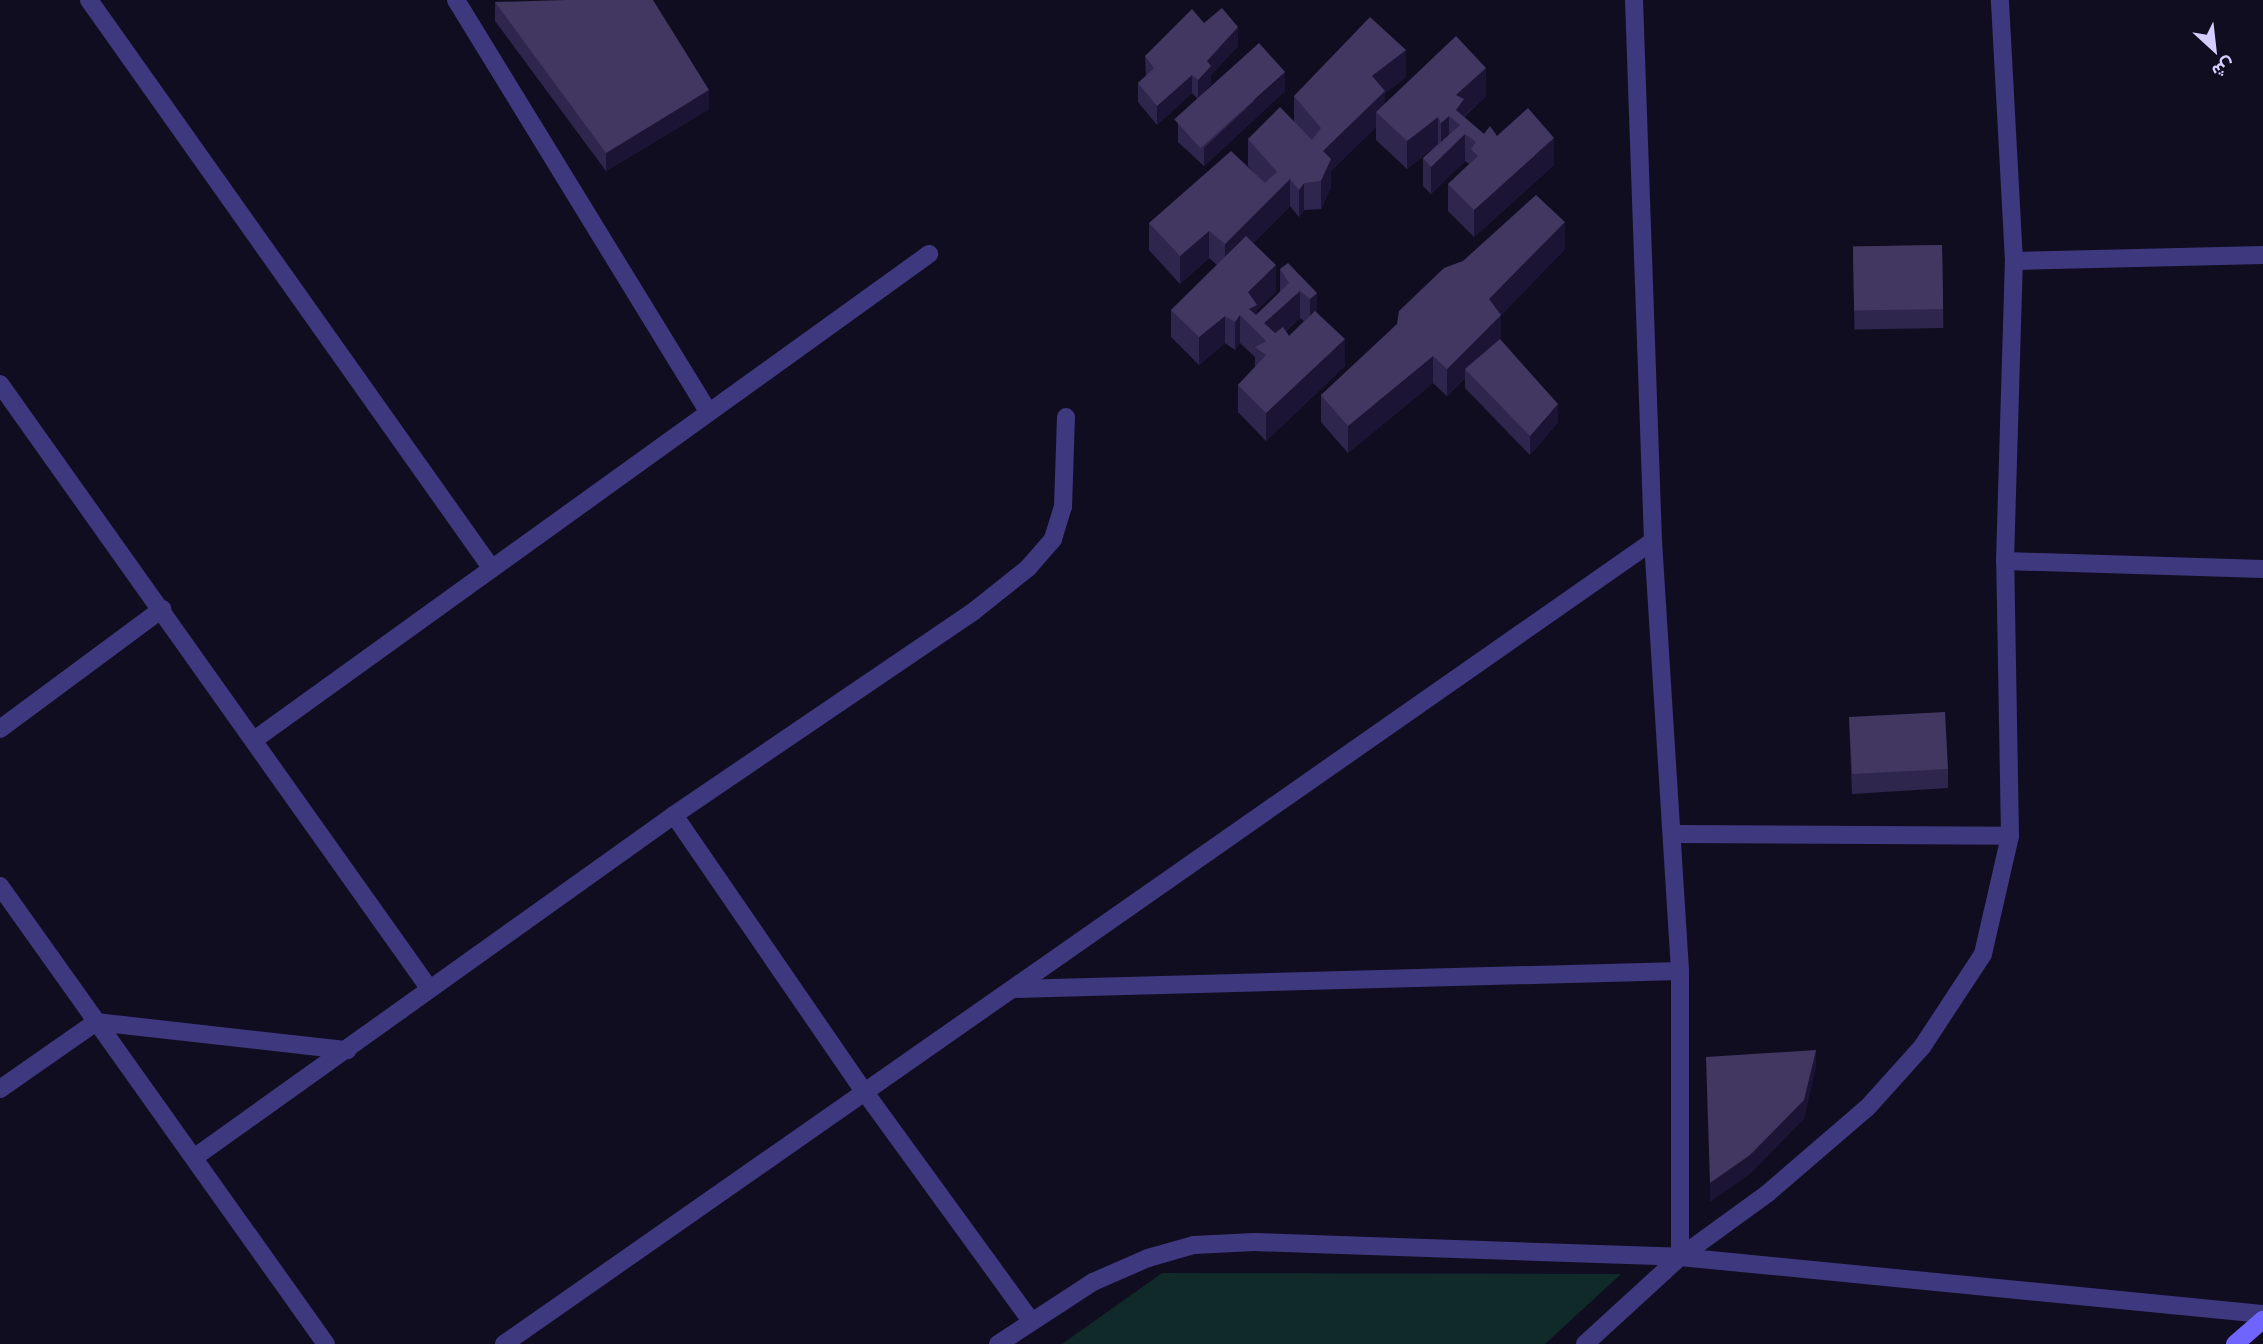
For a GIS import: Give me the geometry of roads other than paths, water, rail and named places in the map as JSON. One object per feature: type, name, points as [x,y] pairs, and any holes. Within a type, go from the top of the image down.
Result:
[{"type":"street","points":[[89,0],[492,569]]},
{"type":"street","points":[[456,0],[708,412]]},
{"type":"street","points":[[1634,0],[1653,541],[1674,834],[1679,971],[1680,1257]]},
{"type":"street","points":[[1585,1344],[1680,1257],[1768,1193],[1858,1115],[1922,1046],[1983,954],[2010,836],[2005,561],[2014,261],[2000,0]]},
{"type":"street","points":[[254,740],[929,254]]},
{"type":"street","points":[[2014,261],[2263,255]]},
{"type":"street","points":[[0,384],[429,988]]},
{"type":"street","points":[[195,1157],[674,815],[974,611],[1028,568],[1053,539],[1063,508],[1066,417]]},
{"type":"street","points":[[504,1344],[1653,541]]},
{"type":"street","points":[[2005,561],[2263,569]]},
{"type":"street","points":[[0,729],[162,609]]},
{"type":"street","points":[[674,815],[864,1091],[1031,1321]]},
{"type":"street","points":[[1674,834],[2010,836]]},
{"type":"street","points":[[0,886],[326,1344]]},
{"type":"street","points":[[1013,989],[1679,971]]},
{"type":"street","points":[[0,1089],[96,1022],[347,1050]]},
{"type":"street","points":[[998,1344],[1093,1282],[1148,1258],[1194,1245],[1254,1242],[1680,1257],[2263,1314]]},
{"type":"street","points":[[2235,1344],[2263,1320]]}]
